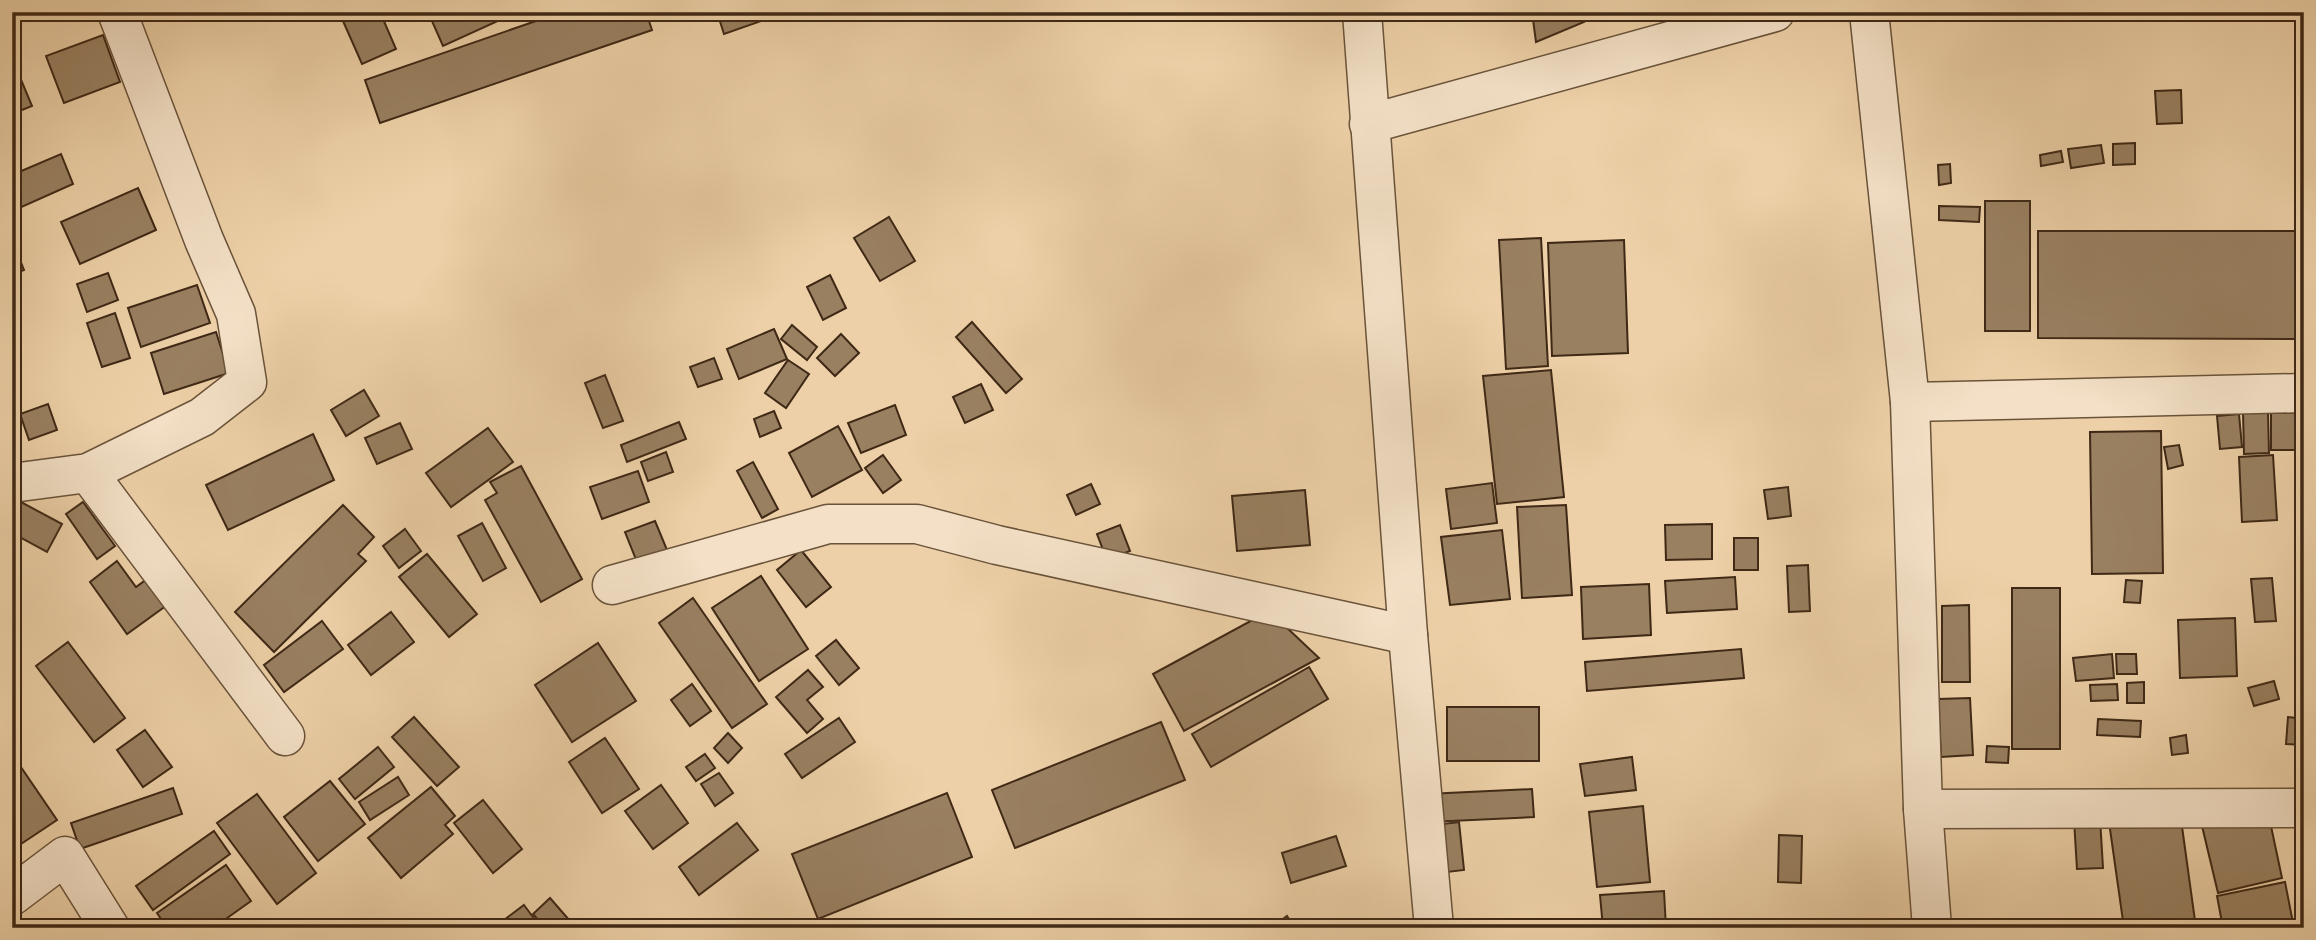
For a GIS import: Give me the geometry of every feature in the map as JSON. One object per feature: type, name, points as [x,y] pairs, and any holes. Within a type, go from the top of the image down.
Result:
[{"type":"street","points":[[12,482],[89,473],[202,417],[247,382],[236,314],[204,240],[117,12]]},
{"type":"street","points":[[1362,12],[1408,635],[1434,928]]},
{"type":"street","points":[[1369,124],[1775,12]]},
{"type":"street","points":[[1869,12],[1910,402],[1923,808],[1932,928]]},
{"type":"street","points":[[1910,402],[2304,393]]},
{"type":"street","points":[[89,473],[285,736]]},
{"type":"street","points":[[612,585],[828,524],[916,524],[996,545],[1408,635]]},
{"type":"street","points":[[1923,808],[2304,808]]},
{"type":"street","points":[[12,896],[65,856],[110,928]]},
{"type":"building","points":[[339,12],[380,12],[396,49],[362,64]]},
{"type":"building","points":[[428,12],[512,12],[513,14],[443,46]]},
{"type":"building","points":[[562,12],[646,12],[652,30],[380,123],[365,80]]},
{"type":"building","points":[[717,12],[787,12],[724,34]]},
{"type":"building","points":[[1532,12],[1581,12],[1584,22],[1536,42]]},
{"type":"building","points":[[103,35],[120,82],[64,103],[46,56]]},
{"type":"building","points":[[14,63],[32,106],[12,114],[12,64]]},
{"type":"building","points":[[2181,90],[2182,123],[2157,124],[2155,91]]},
{"type":"building","points":[[2135,143],[2135,164],[2113,165],[2113,144]]},
{"type":"building","points":[[2101,145],[2104,163],[2071,168],[2068,149]]},
{"type":"building","points":[[2061,151],[2063,162],[2041,166],[2040,155]]},
{"type":"building","points":[[61,154],[73,184],[17,209],[12,199],[12,175]]},
{"type":"building","points":[[1950,164],[1951,183],[1939,185],[1938,165]]},
{"type":"building","points":[[138,188],[156,230],[80,264],[61,222]]},
{"type":"building","points":[[1985,201],[2030,201],[2030,331],[1985,331]]},
{"type":"building","points":[[1939,206],[1980,207],[1979,222],[1939,220]]},
{"type":"building","points":[[889,217],[915,261],[880,281],[854,238]]},
{"type":"building","points":[[2038,231],[2304,231],[2304,339],[2038,338]]},
{"type":"building","points":[[1541,238],[1548,366],[1506,369],[1499,240]]},
{"type":"building","points":[[12,240],[24,270],[12,275]]},
{"type":"building","points":[[1624,240],[1628,353],[1552,356],[1548,243]]},
{"type":"building","points":[[108,273],[118,300],[87,312],[77,284]]},
{"type":"building","points":[[830,275],[846,308],[823,320],[807,287]]},
{"type":"building","points":[[197,285],[210,323],[141,347],[128,308]]},
{"type":"building","points":[[115,313],[130,358],[102,367],[87,323]]},
{"type":"building","points":[[972,322],[1022,379],[1006,393],[956,337]]},
{"type":"building","points":[[792,325],[817,347],[807,360],[781,339]]},
{"type":"building","points":[[774,329],[787,359],[739,379],[727,349]]},
{"type":"building","points":[[216,332],[229,373],[164,394],[151,353]]},
{"type":"building","points":[[841,334],[859,353],[835,376],[817,358]]},
{"type":"building","points":[[714,358],[722,379],[698,387],[690,367]]},
{"type":"building","points":[[788,360],[809,374],[786,408],[765,393]]},
{"type":"building","points":[[1551,370],[1564,497],[1497,504],[1483,376]]},
{"type":"building","points":[[605,375],[623,421],[603,428],[585,383]]},
{"type":"building","points":[[981,384],[993,410],[965,423],[953,397]]},
{"type":"building","points":[[364,390],[379,416],[346,436],[331,410]]},
{"type":"building","points":[[48,404],[57,430],[29,440],[20,414]]},
{"type":"building","points":[[895,405],[906,435],[861,453],[848,423]]},
{"type":"building","points":[[774,411],[781,428],[760,437],[754,419]]},
{"type":"building","points":[[2243,412],[2268,412],[2269,453],[2244,454]]},
{"type":"building","points":[[2271,413],[2304,413],[2304,450],[2271,450]]},
{"type":"building","points":[[2239,414],[2242,447],[2220,449],[2217,416]]},
{"type":"building","points":[[679,422],[686,439],[627,462],[621,445]]},
{"type":"building","points":[[400,423],[412,449],[377,464],[365,438]]},
{"type":"building","points":[[838,426],[862,470],[812,497],[789,453]]},
{"type":"building","points":[[488,428],[513,462],[451,507],[426,473]]},
{"type":"building","points":[[2161,431],[2163,573],[2092,574],[2090,432]]},
{"type":"building","points":[[313,434],[334,480],[228,530],[206,485]]},
{"type":"building","points":[[2179,445],[2183,465],[2168,469],[2164,447]]},
{"type":"building","points":[[666,452],[673,472],[648,481],[641,462]]},
{"type":"building","points":[[883,455],[901,480],[883,493],[865,468]]},
{"type":"building","points":[[2273,455],[2277,520],[2242,522],[2239,457]]},
{"type":"building","points":[[753,462],[778,509],[762,518],[737,471]]},
{"type":"building","points":[[521,466],[582,579],[541,602],[485,500],[497,493],[490,482]]},
{"type":"building","points":[[638,471],[649,502],[602,519],[590,487]]},
{"type":"building","points":[[1492,483],[1497,523],[1451,529],[1446,489]]},
{"type":"building","points":[[1091,484],[1100,504],[1076,515],[1067,495]]},
{"type":"building","points":[[1788,487],[1791,516],[1768,519],[1764,490]]},
{"type":"building","points":[[1305,490],[1310,545],[1237,551],[1232,496]]},
{"type":"building","points":[[19,501],[62,524],[47,552],[12,533],[12,512]]},
{"type":"building","points":[[83,502],[115,546],[97,559],[66,514]]},
{"type":"building","points":[[343,505],[374,537],[358,554],[366,561],[274,652],[235,612]]},
{"type":"building","points":[[1566,505],[1572,595],[1522,598],[1517,507]]},
{"type":"building","points":[[655,521],[667,550],[637,562],[625,532]]},
{"type":"building","points":[[482,523],[506,568],[483,581],[458,536]]},
{"type":"building","points":[[1712,524],[1712,559],[1666,560],[1665,525]]},
{"type":"building","points":[[1120,525],[1130,551],[1107,560],[1097,534]]},
{"type":"building","points":[[405,529],[421,551],[399,568],[383,546]]},
{"type":"building","points":[[1502,530],[1510,599],[1450,605],[1441,537]]},
{"type":"building","points":[[1734,538],[1758,538],[1758,570],[1734,570]]},
{"type":"building","points":[[801,550],[831,587],[806,607],[777,570]]},
{"type":"building","points":[[427,554],[477,614],[449,637],[399,577]]},
{"type":"building","points":[[117,561],[136,587],[155,573],[174,600],[127,634],[90,582]]},
{"type":"building","points":[[1808,565],[1810,611],[1789,612],[1787,566]]},
{"type":"building","points":[[761,576],[808,649],[759,681],[712,608]]},
{"type":"building","points":[[1735,577],[1737,609],[1667,613],[1665,581]]},
{"type":"building","points":[[2272,578],[2276,621],[2255,622],[2251,579]]},
{"type":"building","points":[[2126,580],[2142,581],[2140,603],[2124,602]]},
{"type":"building","points":[[1649,584],[1651,635],[1583,639],[1581,587]]},
{"type":"building","points":[[2012,588],[2060,588],[2060,749],[2012,749]]},
{"type":"building","points":[[693,598],[767,704],[732,728],[659,623]]},
{"type":"building","points":[[1969,605],[1970,682],[1942,682],[1942,606]]},
{"type":"building","points":[[1269,611],[1319,658],[1184,731],[1153,674]]},
{"type":"building","points":[[391,612],[414,642],[371,675],[348,645]]},
{"type":"building","points":[[2235,618],[2237,676],[2180,678],[2178,620]]},
{"type":"building","points":[[322,621],[343,649],[284,692],[264,665]]},
{"type":"building","points":[[836,640],[859,668],[839,685],[816,656]]},
{"type":"building","points":[[68,642],[125,718],[94,742],[36,666]]},
{"type":"building","points":[[598,643],[636,701],[572,742],[535,685]]},
{"type":"building","points":[[1741,649],[1744,678],[1587,691],[1585,662]]},
{"type":"building","points":[[2112,654],[2114,678],[2076,681],[2073,658]]},
{"type":"building","points":[[2116,654],[2136,654],[2137,674],[2117,674]]},
{"type":"building","points":[[1309,667],[1328,699],[1211,767],[1192,734]]},
{"type":"building","points":[[808,670],[823,687],[807,700],[823,719],[807,733],[776,697]]},
{"type":"building","points":[[2274,681],[2279,699],[2254,706],[2248,688]]},
{"type":"building","points":[[2144,682],[2144,703],[2127,703],[2127,683]]},
{"type":"building","points":[[692,684],[711,711],[690,726],[671,700]]},
{"type":"building","points":[[2117,684],[2118,700],[2091,701],[2090,685]]},
{"type":"building","points":[[1970,698],[1973,755],[1941,757],[1938,699]]},
{"type":"building","points":[[1447,707],[1539,707],[1539,761],[1447,761]]},
{"type":"building","points":[[414,717],[459,767],[437,786],[392,737]]},
{"type":"building","points":[[2288,717],[2304,719],[2304,745],[2286,744]]},
{"type":"building","points":[[839,718],[855,742],[802,778],[785,754]]},
{"type":"building","points":[[2098,719],[2141,721],[2140,737],[2097,735]]},
{"type":"building","points":[[1161,722],[1185,780],[1015,848],[992,790]]},
{"type":"building","points":[[145,730],[172,767],[143,787],[117,750]]},
{"type":"building","points":[[728,733],[742,748],[728,763],[714,748]]},
{"type":"building","points":[[2186,735],[2188,753],[2172,755],[2170,738]]},
{"type":"building","points":[[605,738],[639,789],[602,813],[569,762]]},
{"type":"building","points":[[1987,746],[2009,747],[2008,763],[1986,762]]},
{"type":"building","points":[[378,747],[394,767],[355,799],[339,779]]},
{"type":"building","points":[[12,754],[57,820],[12,850]]},
{"type":"building","points":[[705,754],[715,768],[696,781],[686,767]]},
{"type":"building","points":[[1632,757],[1636,790],[1585,796],[1580,764]]},
{"type":"building","points":[[719,773],[733,793],[715,806],[701,784]]},
{"type":"building","points":[[398,777],[409,795],[370,820],[359,802]]},
{"type":"building","points":[[330,781],[365,824],[318,861],[284,817]]},
{"type":"building","points":[[661,785],[688,823],[653,849],[625,811]]},
{"type":"building","points":[[431,787],[455,816],[445,825],[453,834],[401,878],[368,838]]},
{"type":"building","points":[[173,788],[182,814],[80,849],[71,823]]},
{"type":"building","points":[[1532,789],[1534,817],[1429,822],[1427,794]]},
{"type":"building","points":[[947,793],[972,857],[818,919],[792,854]]},
{"type":"building","points":[[257,794],[316,873],[277,904],[217,823]]},
{"type":"building","points":[[483,800],[522,849],[493,873],[454,823]]},
{"type":"building","points":[[1643,806],[1650,882],[1597,887],[1589,812]]},
{"type":"building","points":[[2180,812],[2196,928],[2124,928],[2109,822]]},
{"type":"building","points":[[2268,812],[2282,878],[2218,893],[2202,826]]},
{"type":"building","points":[[2100,818],[2103,868],[2077,869],[2074,820]]},
{"type":"building","points":[[1459,822],[1464,870],[1431,874],[1426,826]]},
{"type":"building","points":[[737,823],[758,850],[699,895],[679,867]]},
{"type":"building","points":[[214,831],[230,854],[153,910],[136,886]]},
{"type":"building","points":[[1779,835],[1802,836],[1801,883],[1778,882]]},
{"type":"building","points":[[1336,836],[1346,866],[1291,883],[1282,853]]},
{"type":"building","points":[[226,865],[251,901],[213,928],[167,928],[157,913]]},
{"type":"building","points":[[2285,882],[2294,928],[2223,928],[2217,896]]},
{"type":"building","points":[[1664,891],[1666,928],[1603,928],[1600,895]]},
{"type":"building","points":[[550,898],[570,921],[563,928],[545,928],[533,914]]},
{"type":"building","points":[[524,905],[541,928],[493,928]]},
{"type":"building","points":[[1287,916],[1295,928],[1271,928]]}]
